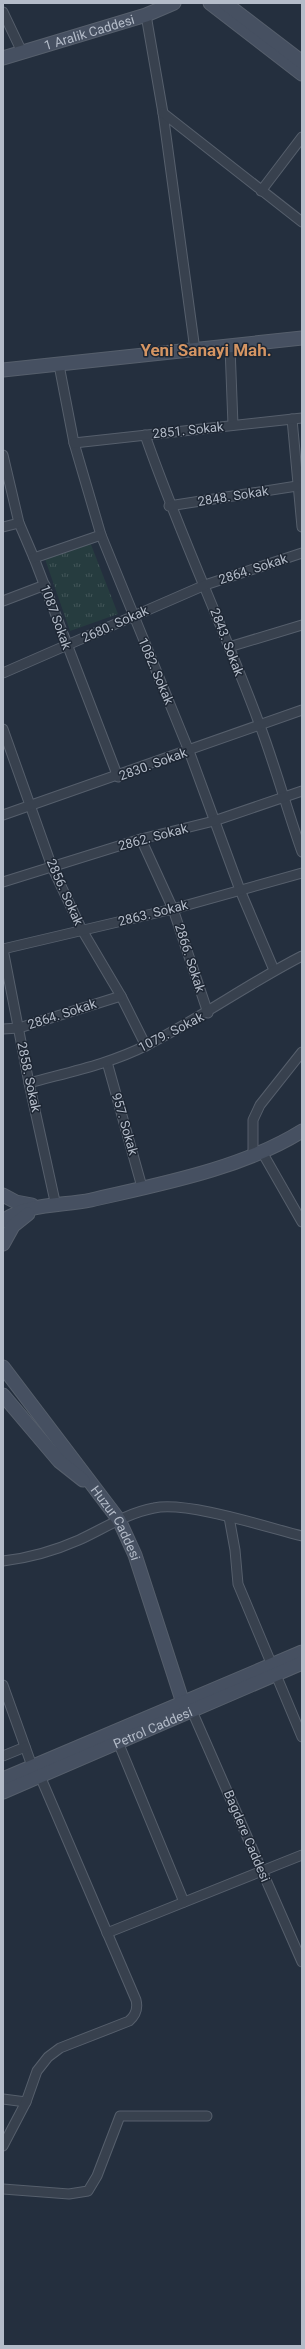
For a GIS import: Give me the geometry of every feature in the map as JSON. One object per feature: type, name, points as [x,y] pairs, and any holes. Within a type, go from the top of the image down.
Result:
[{"type":"main road","name":"1 Aralik Caddesi","points":[[3,58],[146,15],[174,3]]},
{"type":"main road","points":[[210,3],[302,74]]},
{"type":"main road","points":[[225,3],[302,62]]},
{"type":"main road","points":[[3,370],[230,347],[302,338]]},
{"type":"main road","points":[[3,1221],[21,1210],[90,1200],[194,1174],[258,1154],[302,1132]]},
{"type":"main road","points":[[3,1196],[16,1202],[50,1206]]},
{"type":"main road","points":[[3,1244],[9,1230],[17,1222],[29,1213],[50,1206]]},
{"type":"main road","name":"Huzur Caddesi","points":[[3,1367],[120,1520],[135,1555],[188,1707]]},
{"type":"main road","points":[[3,1395],[59,1461],[104,1498]]},
{"type":"main road","points":[[273,1670],[302,1652]]},
{"type":"main road","name":"Petrol Caddesi","points":[[3,1792],[36,1771],[118,1742],[188,1707],[273,1670],[302,1663]]},
{"type":"main road","points":[[3,1779],[36,1771],[188,1707]]},
{"type":"street","points":[[3,12],[22,52]]},
{"type":"street","points":[[146,15],[163,113],[195,350]]},
{"type":"street","points":[[163,113],[261,192],[302,222]]},
{"type":"street","points":[[261,192],[302,137]]},
{"type":"street","points":[[230,347],[233,425]]},
{"type":"street","name":"1082. Sokak","points":[[59,365],[74,444],[101,535],[132,615],[189,751],[240,890],[274,970]]},
{"type":"street","name":"2851. Sokak","points":[[74,444],[302,418]]},
{"type":"street","points":[[292,419],[302,527]]},
{"type":"street","name":"2843. Sokak","points":[[145,435],[169,506],[205,585],[260,725],[282,798],[302,852]]},
{"type":"street","name":"1087 Sokak","points":[[3,455],[19,523],[45,585],[66,646],[118,777]]},
{"type":"street","name":"2848. Sokak","points":[[169,506],[297,486]]},
{"type":"street","points":[[3,526],[19,523]]},
{"type":"street","points":[[34,558],[101,535]]},
{"type":"street","name":"2864. Sokak","points":[[205,585],[302,552]]},
{"type":"street","points":[[3,601],[45,585]]},
{"type":"street","name":"2680. Sokak","points":[[3,673],[66,646],[132,615],[205,585]]},
{"type":"street","points":[[229,647],[302,625]]},
{"type":"street","name":"2830. Sokak","points":[[3,815],[31,804],[118,777],[302,710]]},
{"type":"street","name":"2856. Sokak","points":[[3,729],[31,804],[52,867],[82,930],[121,996],[146,1046]]},
{"type":"street","name":"2862. Sokak","points":[[3,882],[141,839],[214,821],[302,792]]},
{"type":"street","name":"2866. Sokak","points":[[141,839],[173,909],[208,1012]]},
{"type":"street","name":"2863. Sokak","points":[[3,949],[173,909],[302,873]]},
{"type":"street","name":"2858. Sokak","points":[[3,949],[19,1028],[50,1206]]},
{"type":"street","name":"1079. Sokak","points":[[29,1083],[107,1062],[146,1046],[208,1012],[274,970],[302,956]]},
{"type":"street","name":"2864. Sokak","points":[[3,1029],[19,1028],[121,996]]},
{"type":"street","points":[[302,1052],[260,1105],[253,1120],[258,1154],[302,1222]]},
{"type":"street","name":"957. Sokak","points":[[107,1062],[142,1187]]},
{"type":"street","points":[[3,1561],[45,1553],[78,1540],[120,1520],[153,1508],[167,1506],[182,1507],[229,1517],[302,1536]]},
{"type":"street","points":[[229,1517],[235,1550],[238,1584],[302,1737]]},
{"type":"street","points":[[3,1685],[25,1747],[136,2000],[137,2008],[134,2016],[129,2021],[54,2052],[37,2071],[26,2102],[3,2146]]},
{"type":"street","name":"Bagdere Caddesi","points":[[188,1707],[302,1962]]},
{"type":"street","points":[[118,1742],[184,1902]]},
{"type":"street","points":[[3,1756],[25,1747]]},
{"type":"street","points":[[107,1933],[302,1855]]},
{"type":"street","points":[[3,2098],[26,2102]]},
{"type":"street","points":[[3,2189],[69,2194],[88,2191],[97,2176],[120,2116],[207,2116]]},
{"type":"green space","points":[[90,542],[118,614],[70,631],[45,559]]},
{"type":"district","name":"Yeni Sanayi Mah.","points":[[206,350]]}]
